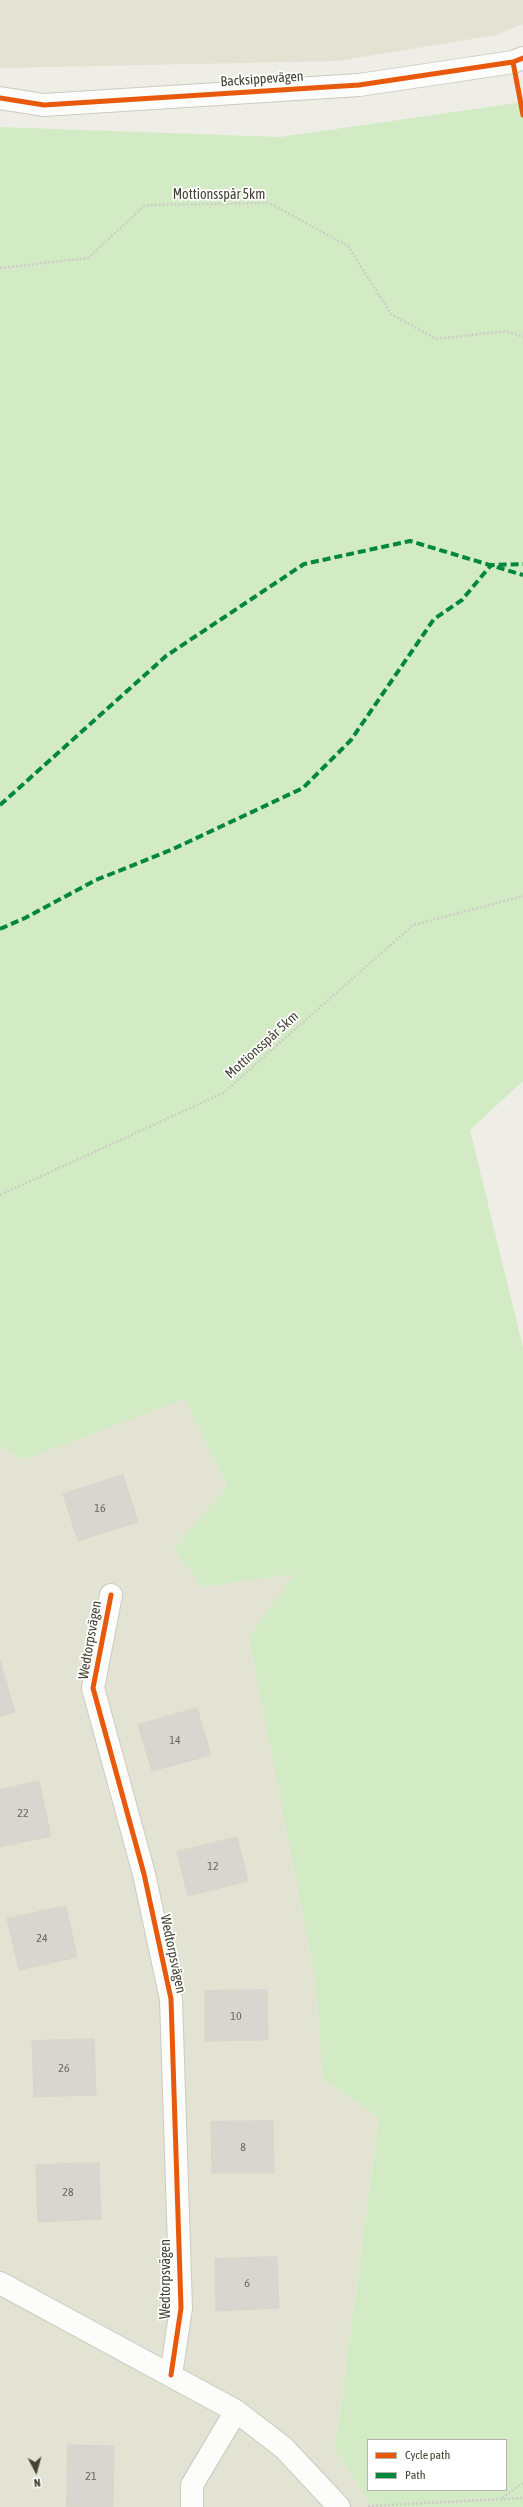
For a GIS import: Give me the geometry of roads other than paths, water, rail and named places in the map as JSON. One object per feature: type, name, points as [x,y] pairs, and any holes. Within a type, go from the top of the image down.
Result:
[{"type":"street","name":"Backsippevägen","points":[[0,98],[44,105],[359,85],[513,62],[523,58]]},
{"type":"street","name":"Wedtorpsvägen","points":[[111,1595],[93,1688],[144,1874],[171,1999],[181,2308],[171,2375]]},
{"type":"street","points":[[0,2283],[236,2411],[284,2448],[339,2507]]},
{"type":"street","points":[[192,2507],[192,2485],[236,2411]]}]
